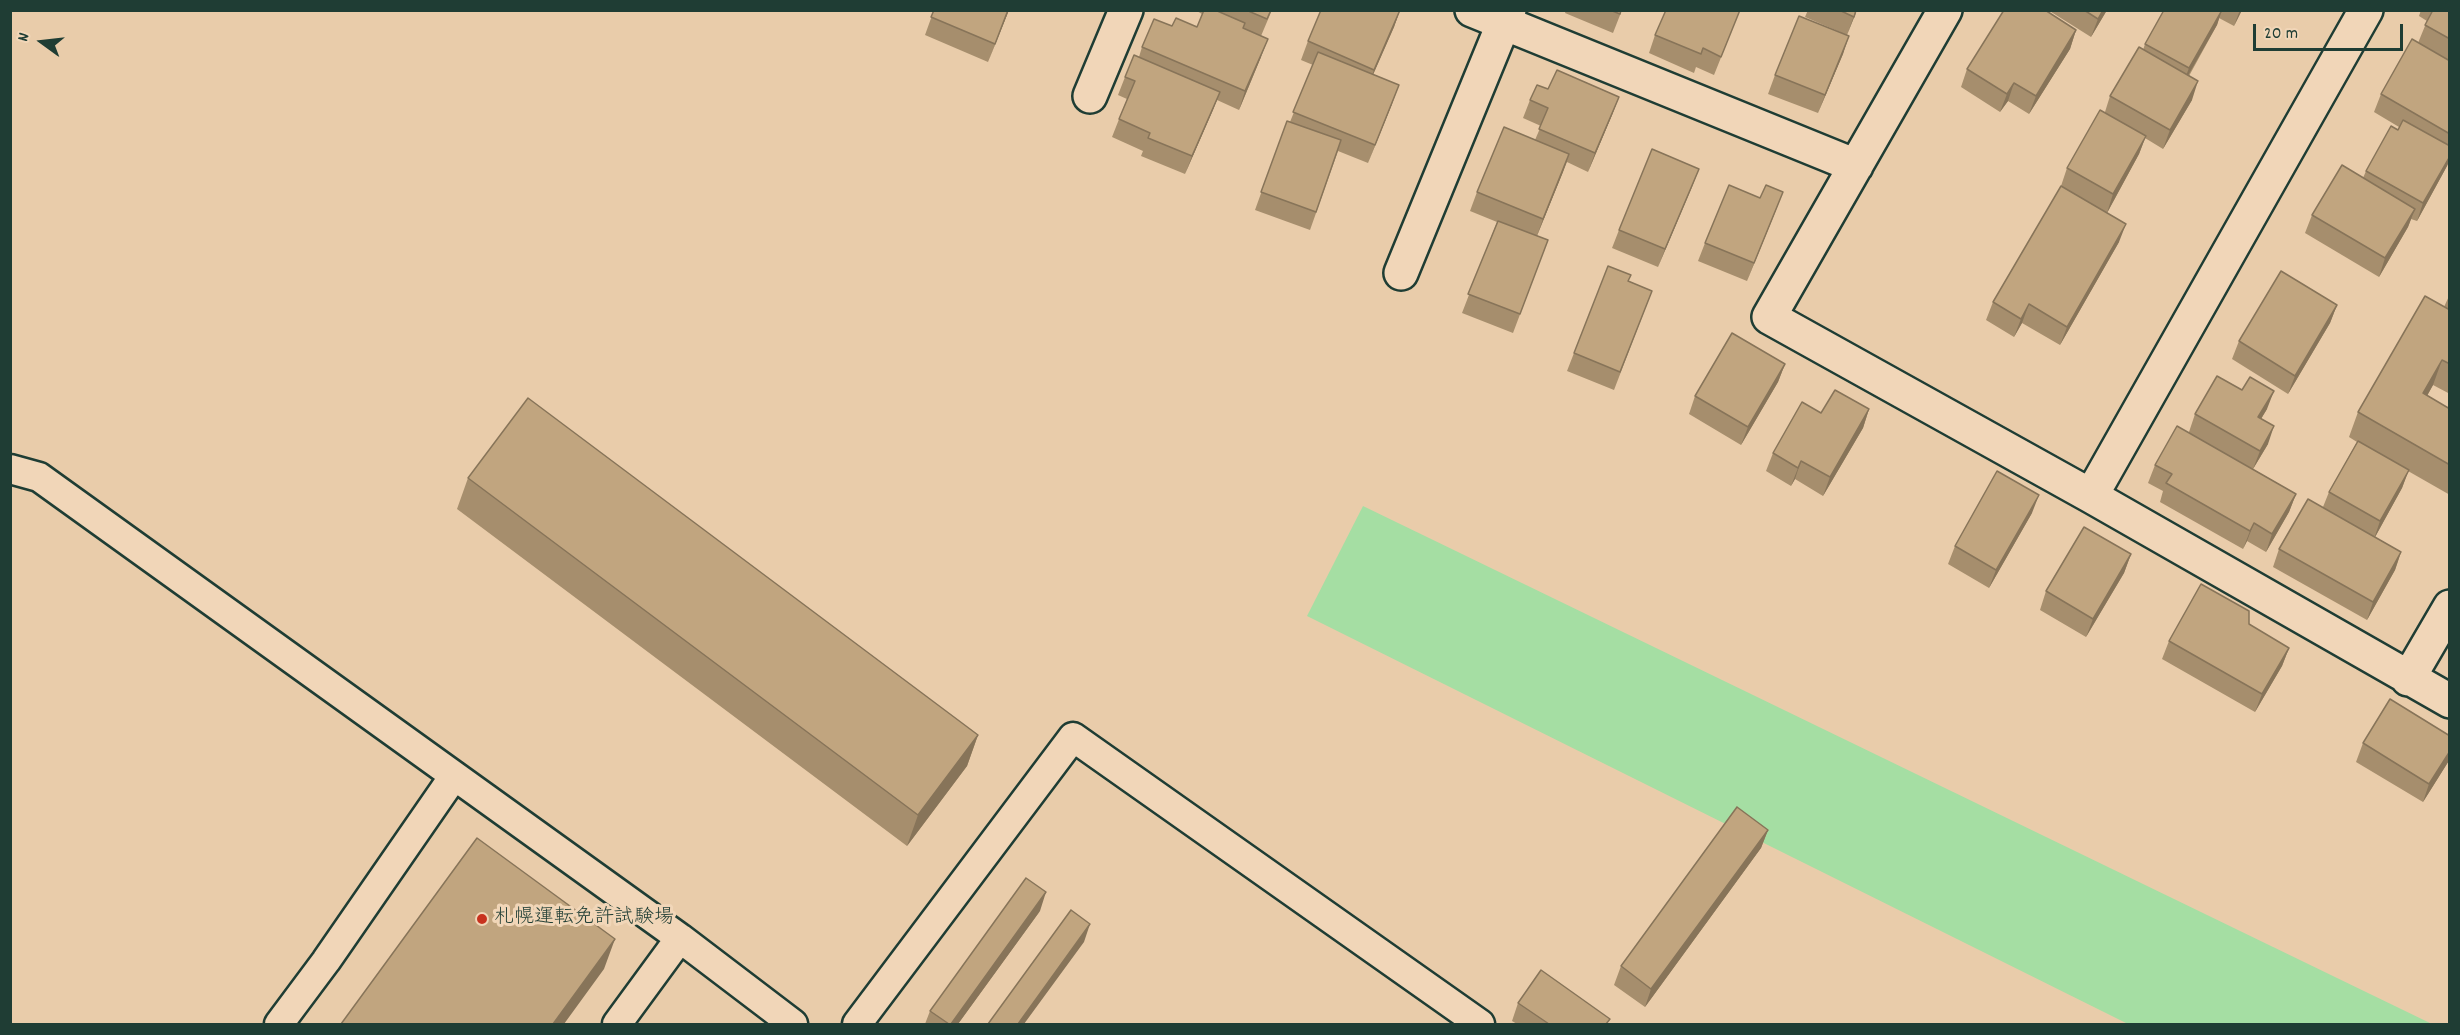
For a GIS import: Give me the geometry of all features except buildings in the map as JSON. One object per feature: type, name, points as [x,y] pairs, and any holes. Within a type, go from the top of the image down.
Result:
[{"type":"street","points":[[1090,96],[1126,10]]},
{"type":"street","points":[[1472,10],[1507,17],[1856,166]]},
{"type":"street","points":[[1945,10],[1769,317],[2091,496],[2450,701]]},
{"type":"street","points":[[2091,496],[2366,10]]},
{"type":"street","points":[[1401,273],[1507,17]]},
{"type":"street","points":[[2408,679],[2450,607]]},
{"type":"lane","points":[[10,469],[39,477],[681,938],[794,1024]]},
{"type":"lane","points":[[857,1024],[1073,737],[1480,1024]]},
{"type":"lane","points":[[279,1024],[326,961],[454,776]]},
{"type":"lane","points":[[617,1024],[681,938]]},
{"type":"green space","points":[[1363,506],[2432,1024],[2128,1024],[1307,616]]},
{"type":"place","name":"札幌運転免許試験場","points":[[482,919]]}]
